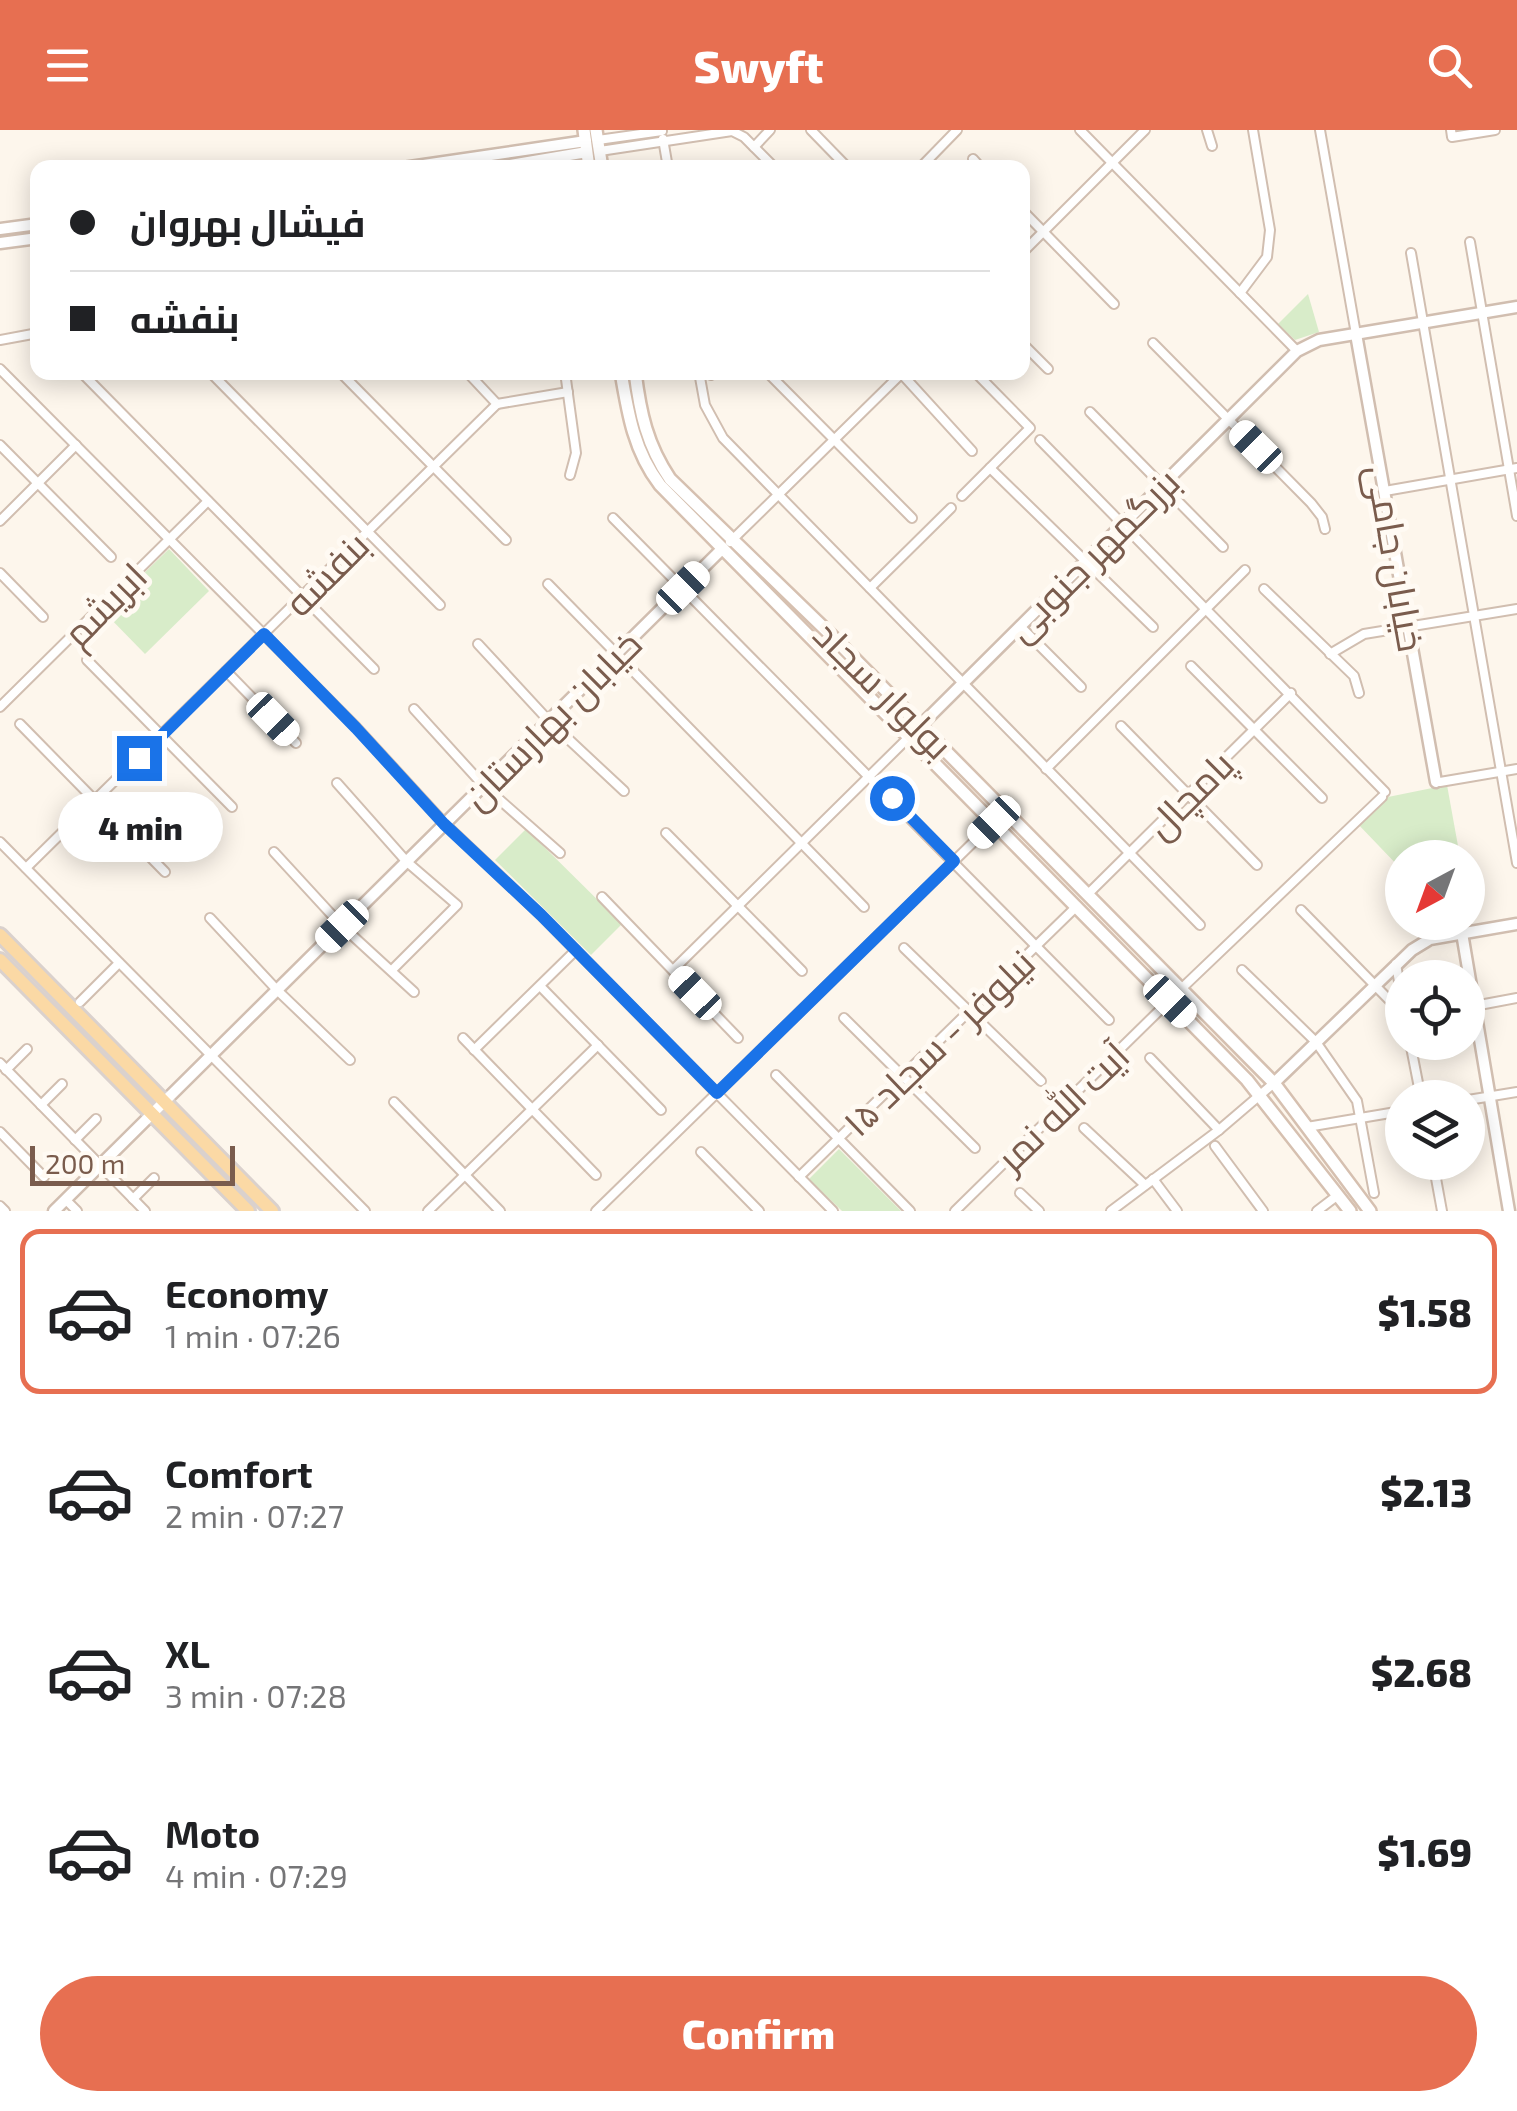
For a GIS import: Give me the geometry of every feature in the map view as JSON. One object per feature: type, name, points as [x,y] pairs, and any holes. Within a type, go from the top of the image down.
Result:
[{"type":"main road","name":"بولوار سجاد","points":[[623,380],[632,429],[648,470],[920,726],[1274,1084],[1370,1211]]},
{"type":"main road","name":"بولوار سجاد","points":[[636,380],[643,427],[670,478],[910,736],[1262,1095],[1350,1211]]},
{"type":"main road","points":[[0,935],[272,1211]]},
{"type":"main road","points":[[0,960],[248,1211]]},
{"type":"street","points":[[459,160],[592,141],[732,130],[767,160]]},
{"type":"street","points":[[754,146],[770,130]]},
{"type":"street","points":[[811,130],[840,160]]},
{"type":"street","points":[[928,160],[957,130]]},
{"type":"street","points":[[1080,130],[1296,351]]},
{"type":"street","points":[[1030,245],[1145,130]]},
{"type":"street","points":[[1207,130],[1212,146]]},
{"type":"street","points":[[1240,293],[1268,257],[1270,230],[1253,130]]},
{"type":"street","points":[[1320,130],[1356,334]]},
{"type":"street","points":[[1452,134],[1495,130]]},
{"type":"street","points":[[662,134],[667,160]]},
{"type":"street","points":[[522,160],[592,141]]},
{"type":"street","points":[[1030,218],[1114,304]]},
{"type":"street","points":[[0,230],[30,225]]},
{"type":"street","points":[[0,244],[30,239]]},
{"type":"street","points":[[1470,242],[1495,391],[1513,469],[1517,516]]},
{"type":"street","points":[[1411,252],[1516,860]]},
{"type":"street","name":"بزرگمهر جنوبی","points":[[910,736],[1296,351],[1320,340],[1517,307]]},
{"type":"street","name":"خیابان جامی","points":[[1356,334],[1438,782]]},
{"type":"street","points":[[0,340],[30,335]]},
{"type":"street","points":[[1153,343],[1311,503],[1322,517],[1325,529]]},
{"type":"street","points":[[1030,351],[1048,369]]},
{"type":"street","points":[[0,369],[356,728],[444,824],[576,950],[833,1211]]},
{"type":"street","points":[[89,380],[374,669]]},
{"type":"street","points":[[218,380],[440,605]]},
{"type":"street","points":[[348,380],[506,540]]},
{"type":"street","points":[[474,380],[497,404],[568,392]]},
{"type":"street","points":[[566,380],[576,453],[570,474]]},
{"type":"street","points":[[701,380],[712,423],[723,438],[1200,925]]},
{"type":"street","points":[[774,380],[912,518]]},
{"type":"street","points":[[728,544],[893,380]]},
{"type":"street","points":[[906,380],[972,451]]},
{"type":"street","points":[[962,496],[1030,428],[983,380]]},
{"type":"street","name":"بنفشه","points":[[26,868],[497,404]]},
{"type":"street","points":[[1090,412],[1223,547]]},
{"type":"street","points":[[1040,440],[1291,693],[1383,794],[1180,990]]},
{"type":"street","points":[[0,445],[111,557]]},
{"type":"street","points":[[0,521],[76,445]]},
{"type":"street","points":[[990,468],[1153,627]]},
{"type":"street","points":[[1385,490],[1513,469]]},
{"type":"street","name":"ابریشم","points":[[0,707],[208,501]]},
{"type":"street","points":[[870,588],[951,508]]},
{"type":"street","points":[[612,518],[1109,1020]]},
{"type":"street","name":"خیابان بهارستان","points":[[54,1211],[728,544]]},
{"type":"street","points":[[1046,769],[1245,570]]},
{"type":"street","points":[[0,573],[42,617]]},
{"type":"street","points":[[548,584],[864,907]]},
{"type":"street","points":[[1264,589],[1354,676],[1359,693]]},
{"type":"street","points":[[1330,654],[1364,634],[1517,609]]},
{"type":"street","points":[[1020,626],[1081,687]]},
{"type":"street","points":[[478,644],[549,721],[624,791]]},
{"type":"street","points":[[87,660],[232,807]]},
{"type":"street","points":[[1191,666],[1322,798]]},
{"type":"street","points":[[226,671],[296,743]]},
{"type":"street","name":"پامچال","points":[[1087,894],[1291,693]]},
{"type":"street","points":[[414,709],[484,786],[560,853]]},
{"type":"street","points":[[20,724],[165,872]]},
{"type":"street","points":[[1122,726],[1257,865]]},
{"type":"street","points":[[673,970],[910,736]]},
{"type":"street","points":[[1438,782],[1517,769]]},
{"type":"street","points":[[336,784],[406,862],[457,905],[392,970]]},
{"type":"street","points":[[596,1211],[994,822]]},
{"type":"street","points":[[666,833],[802,971]]},
{"type":"street","points":[[0,842],[365,1211]]},
{"type":"street","points":[[274,852],[342,926],[414,992]]},
{"type":"street","points":[[602,896],[738,1038]]},
{"type":"street","name":"نیلوفر - سجاد ۱۵","points":[[800,1177],[1077,906]]},
{"type":"street","points":[[1301,910],[1385,996]]},
{"type":"street","points":[[210,918],[350,1060]]},
{"type":"street","points":[[1485,929],[1517,924]]},
{"type":"street","points":[[1401,960],[1429,940]]},
{"type":"street","points":[[904,948],[1040,1080]]},
{"type":"street","points":[[474,1050],[576,950]]},
{"type":"street","points":[[80,1002],[119,962]]},
{"type":"street","points":[[1242,970],[1316,1042],[1356,1102],[1374,1193]]},
{"type":"street","points":[[1111,1211],[1262,1095],[1385,975]]},
{"type":"street","points":[[540,986],[661,1110]]},
{"type":"street","points":[[1485,1004],[1517,998]]},
{"type":"street","name":"آیت الله نمر","points":[[955,1211],[1170,1001]]},
{"type":"street","points":[[844,1018],[975,1148]]},
{"type":"street","points":[[463,1038],[596,1175]]},
{"type":"street","points":[[428,1211],[598,1045]]},
{"type":"street","points":[[27,1049],[3,1067],[145,1211]]},
{"type":"street","points":[[1150,1058],[1218,1130]]},
{"type":"street","points":[[1482,1060],[1509,1211]]},
{"type":"street","points":[[776,1075],[910,1211]]},
{"type":"street","points":[[41,1106],[62,1084]]},
{"type":"street","points":[[1485,1097],[1517,1092]]},
{"type":"street","points":[[394,1102],[500,1211]]},
{"type":"street","points":[[1307,1127],[1385,1114]]},
{"type":"street","points":[[75,1140],[96,1119]]},
{"type":"street","points":[[1084,1128],[1145,1185]]},
{"type":"street","points":[[0,1132],[44,1177]]},
{"type":"street","points":[[1214,1146],[1262,1211]]},
{"type":"street","points":[[701,1152],[759,1211]]},
{"type":"street","points":[[133,1199],[154,1178]]},
{"type":"street","points":[[1154,1179],[1177,1211]]},
{"type":"street","points":[[1436,1180],[1442,1211]]},
{"type":"street","points":[[1020,1193],[1039,1211]]},
{"type":"street","points":[[1317,1211],[1338,1195]]},
{"type":"street","points":[[66,1200],[77,1211]]},
{"type":"green space","points":[[1308,294],[1319,332],[1295,340],[1278,324]]},
{"type":"green space","points":[[169,549],[209,591],[145,654],[104,612]]},
{"type":"green space","points":[[1447,785],[1457,840],[1385,840],[1385,852],[1356,822],[1388,797]]},
{"type":"green space","points":[[526,829],[622,924],[591,955],[495,860]]},
{"type":"green space","points":[[839,1149],[901,1211],[842,1211],[809,1179]]},
{"type":"route","points":[[139,758],[264,634],[444,824],[541,915],[717,1093],[954,861],[892,798]]}]
